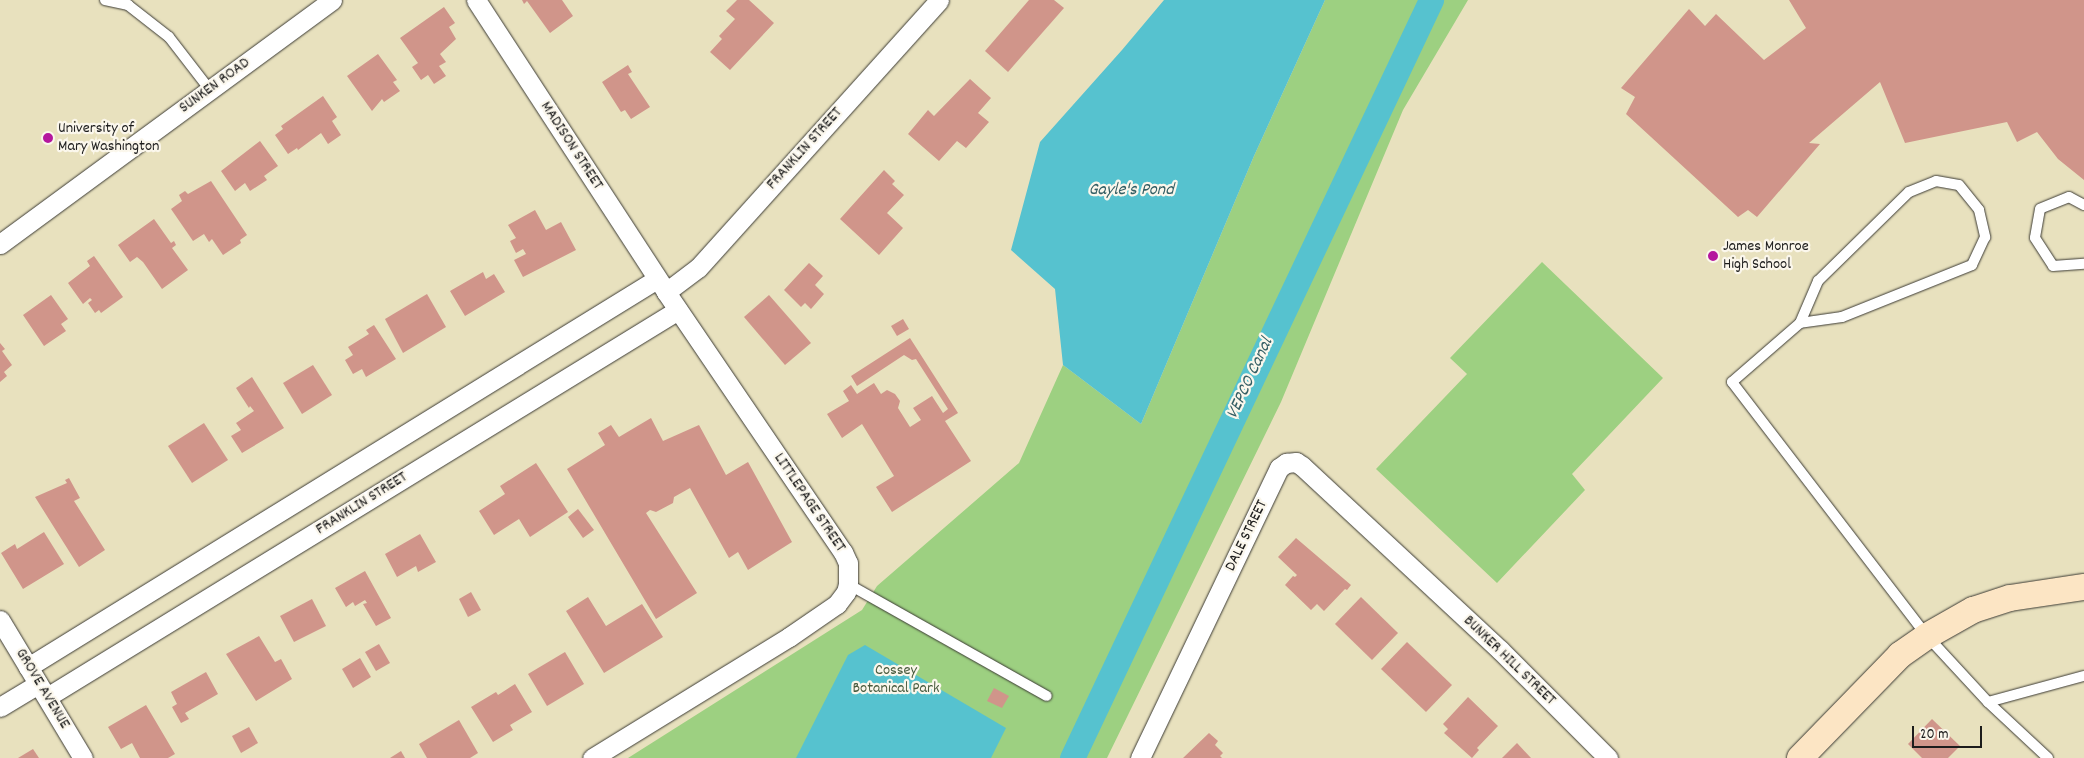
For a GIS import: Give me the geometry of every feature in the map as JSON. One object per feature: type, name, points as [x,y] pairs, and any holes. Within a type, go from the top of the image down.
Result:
[{"type":"street","name":"SUNKEN ROAD","points":[[0,244],[332,0]]},
{"type":"street","name":"MADISON STREET","points":[[476,0],[662,285]]},
{"type":"street","name":"FRANKLIN STREET","points":[[28,667],[662,285],[698,268],[939,0]]},
{"type":"street","name":"LITTLEPAGE STREET","points":[[662,285],[843,552],[848,563],[848,584]]},
{"type":"street","name":"FRANKLIN STREET","points":[[0,708],[42,690],[678,310]]},
{"type":"street","name":"DALE STREET","points":[[1140,758],[1279,468],[1286,463],[1296,462],[1302,466],[1409,566]]},
{"type":"street","name":"BUNKER HILL STREET","points":[[1409,566],[1500,650],[1608,758]]},
{"type":"street","points":[[592,758],[789,637],[837,604],[846,592],[848,584]]},
{"type":"street","points":[[1800,758],[1900,655],[1927,636],[1973,610],[2010,598],[2084,587]]},
{"type":"street","name":"GROVE AVENUE","points":[[0,620],[83,758]]},
{"type":"lane","points":[[105,0],[128,5],[169,37],[210,90]]},
{"type":"lane","points":[[1800,323],[1842,317],[1972,265],[1985,237],[1979,210],[1959,185],[1936,181],[1909,192],[1818,280],[1800,323],[1732,382],[1927,636],[1988,702],[2048,758]]},
{"type":"lane","points":[[2084,205],[2069,197],[2040,209],[2035,238],[2053,266],[2084,264]]},
{"type":"lane","points":[[848,584],[1047,696]]},
{"type":"lane","points":[[1988,702],[2084,676]]},
{"type":"green space","name":"Cossey Botanical Park","points":[[1325,0],[1468,0],[1403,110],[1281,402],[1107,758],[628,758],[862,610],[877,586],[1019,463],[1063,365],[1141,424],[1254,156]]},
{"type":"green space","points":[[1542,262],[1663,378],[1572,474],[1585,490],[1497,583],[1376,469],[1467,374],[1450,358]]},
{"type":"water","name":"Gayle's Pond","points":[[1164,0],[1325,0],[1254,156],[1141,424],[1063,365],[1055,289],[1011,250],[1040,142]]},
{"type":"water","points":[[865,645],[1006,728],[991,758],[796,758],[848,655]]},
{"type":"building","points":[[522,0],[562,0],[573,16],[550,33],[527,1],[524,4]]},
{"type":"building","points":[[737,0],[749,0],[774,23],[730,70],[710,52],[722,39],[719,36],[735,19],[726,11]]},
{"type":"building","points":[[1029,0],[1054,0],[1064,8],[1008,72],[985,51]]},
{"type":"building","name":"James Monroe High School","points":[[1789,0],[2084,0],[2084,180],[2058,159],[2037,132],[2017,142],[2007,122],[1905,143],[1880,82],[1809,143],[1820,144],[1757,217],[1748,210],[1738,217],[1626,114],[1635,97],[1621,88],[1689,9],[1705,26],[1716,14],[1764,60],[1806,28]]},
{"type":"building","points":[[444,7],[455,23],[449,27],[456,39],[440,54],[446,62],[439,66],[446,76],[434,84],[428,75],[421,80],[412,67],[418,63],[400,38]]},
{"type":"building","points":[[378,54],[397,80],[393,82],[400,91],[384,102],[382,99],[372,111],[347,76]]},
{"type":"building","points":[[628,65],[632,72],[628,74],[650,107],[631,119],[625,110],[621,112],[602,82]]},
{"type":"building","points":[[970,79],[991,98],[978,113],[989,122],[966,148],[957,141],[939,161],[908,134],[928,110],[934,116]]},
{"type":"building","points":[[323,96],[337,117],[332,121],[341,135],[328,144],[321,133],[298,150],[297,148],[288,154],[275,135],[283,129],[281,126]]},
{"type":"building","points":[[260,141],[278,166],[264,176],[267,180],[250,191],[245,183],[235,191],[221,171]]},
{"type":"building","points":[[884,170],[895,181],[892,184],[904,195],[887,213],[903,228],[879,255],[840,219]]},
{"type":"building","points":[[211,181],[247,235],[240,240],[241,243],[223,255],[212,239],[209,242],[204,234],[193,241],[171,209],[182,201],[179,195],[185,191],[188,194]]},
{"type":"building","points":[[535,210],[546,230],[561,222],[576,250],[523,277],[514,260],[526,254],[523,249],[516,253],[510,241],[516,238],[508,225]]},
{"type":"building","points":[[154,219],[171,243],[174,241],[176,245],[172,248],[188,270],[162,289],[143,262],[137,257],[130,262],[118,245]]},
{"type":"building","points":[[94,256],[123,297],[101,313],[99,310],[95,313],[88,303],[92,300],[90,298],[83,304],[68,283],[90,266],[87,261]]},
{"type":"building","points":[[809,263],[823,276],[815,285],[824,294],[811,309],[805,303],[801,307],[784,290]]},
{"type":"building","points":[[483,272],[486,279],[494,274],[505,292],[465,316],[450,291]]},
{"type":"building","points":[[427,294],[446,327],[403,353],[385,319]]},
{"type":"building","points":[[51,295],[68,319],[61,324],[66,331],[44,346],[23,315]]},
{"type":"building","points":[[769,295],[811,343],[785,365],[744,317]]},
{"type":"building","points":[[903,319],[909,329],[897,336],[891,326]]},
{"type":"building","points":[[374,325],[396,359],[366,377],[362,369],[353,374],[345,360],[353,355],[348,347],[369,334],[366,330]]},
{"type":"building","points":[[910,338],[958,413],[945,421],[971,461],[892,512],[876,487],[894,476],[862,424],[842,438],[827,414],[849,401],[843,391],[851,385],[857,394],[874,383],[881,394],[887,390],[895,394],[900,401],[898,408],[910,427],[921,420],[913,408],[932,396],[943,413],[948,409],[916,359],[912,360],[904,355],[857,386],[851,376]]},
{"type":"building","points":[[0,343],[5,349],[2,351],[12,365],[4,372],[7,376],[0,382]]},
{"type":"building","points":[[313,365],[332,395],[302,414],[283,383]]},
{"type":"building","points":[[252,377],[284,428],[242,453],[231,436],[241,430],[236,423],[254,411],[250,406],[249,408],[236,388]]},
{"type":"building","points":[[651,418],[663,441],[699,425],[726,475],[748,462],[792,542],[748,570],[738,552],[729,558],[690,488],[674,497],[673,503],[656,512],[650,510],[646,513],[697,593],[656,619],[567,469],[605,445],[598,433],[611,425],[619,437]]},
{"type":"building","points":[[204,423],[228,460],[192,483],[168,446]]},
{"type":"building","points":[[536,463],[568,512],[530,537],[519,519],[494,535],[479,511],[505,494],[500,486]]},
{"type":"building","points":[[69,478],[80,498],[74,501],[105,550],[79,567],[35,497],[67,483],[65,480]]},
{"type":"building","points":[[578,509],[594,530],[583,538],[568,517]]},
{"type":"building","points":[[44,532],[64,564],[23,589],[1,553],[15,544],[17,549]]},
{"type":"building","points":[[420,534],[436,562],[418,572],[416,566],[397,577],[385,554]]},
{"type":"building","points":[[1296,538],[1351,585],[1324,611],[1317,604],[1311,610],[1285,585],[1293,576],[1297,575],[1278,557]]},
{"type":"building","points":[[365,571],[391,618],[376,626],[363,604],[367,603],[365,600],[355,606],[353,602],[346,607],[335,588]]},
{"type":"building","points":[[471,592],[481,610],[468,617],[459,599]]},
{"type":"building","points":[[588,597],[606,626],[642,604],[663,637],[604,673],[566,611]]},
{"type":"building","points":[[1361,597],[1398,633],[1372,660],[1335,624]]},
{"type":"building","points":[[312,599],[326,626],[294,642],[280,616]]},
{"type":"building","points":[[259,636],[275,662],[281,659],[292,679],[256,701],[226,654]]},
{"type":"building","points":[[1407,642],[1452,685],[1426,712],[1381,669]]},
{"type":"building","points":[[379,644],[390,663],[376,671],[365,652]]},
{"type":"building","points":[[565,652],[584,684],[547,706],[528,674]]},
{"type":"building","points":[[360,658],[371,677],[353,688],[342,669]]},
{"type":"building","points":[[206,672],[218,694],[185,713],[189,719],[181,723],[172,707],[177,704],[171,692]]},
{"type":"building","points":[[515,684],[532,712],[510,725],[513,730],[493,742],[471,707],[496,692],[498,695]]},
{"type":"building","points":[[994,688],[1009,696],[1002,708],[987,701]]},
{"type":"building","points":[[1468,697],[1498,726],[1477,748],[1479,750],[1472,758],[1444,733],[1448,729],[1443,724]]},
{"type":"building","points":[[146,705],[175,754],[168,758],[140,758],[132,743],[121,749],[108,727]]},
{"type":"building","points":[[1932,719],[1960,746],[1948,758],[1922,758],[1908,744]]},
{"type":"building","points":[[459,720],[478,753],[470,758],[427,758],[419,744]]},
{"type":"building","points":[[249,727],[258,743],[241,753],[232,736]]},
{"type":"building","points":[[1209,733],[1218,741],[1215,745],[1223,753],[1220,756],[1222,758],[1183,758]]},
{"type":"building","points":[[1517,743],[1531,758],[1502,758]]},
{"type":"building","points":[[33,749],[39,758],[18,758]]},
{"type":"building","points":[[401,751],[405,758],[390,758]]},
{"type":"waterway","name":"VEPCO Canal","points":[[1072,758],[1431,0]]},
{"type":"place","name":"University of Mary Washington","points":[[48,138]]},
{"type":"place","name":"James Monroe High School","points":[[1713,256]]}]
